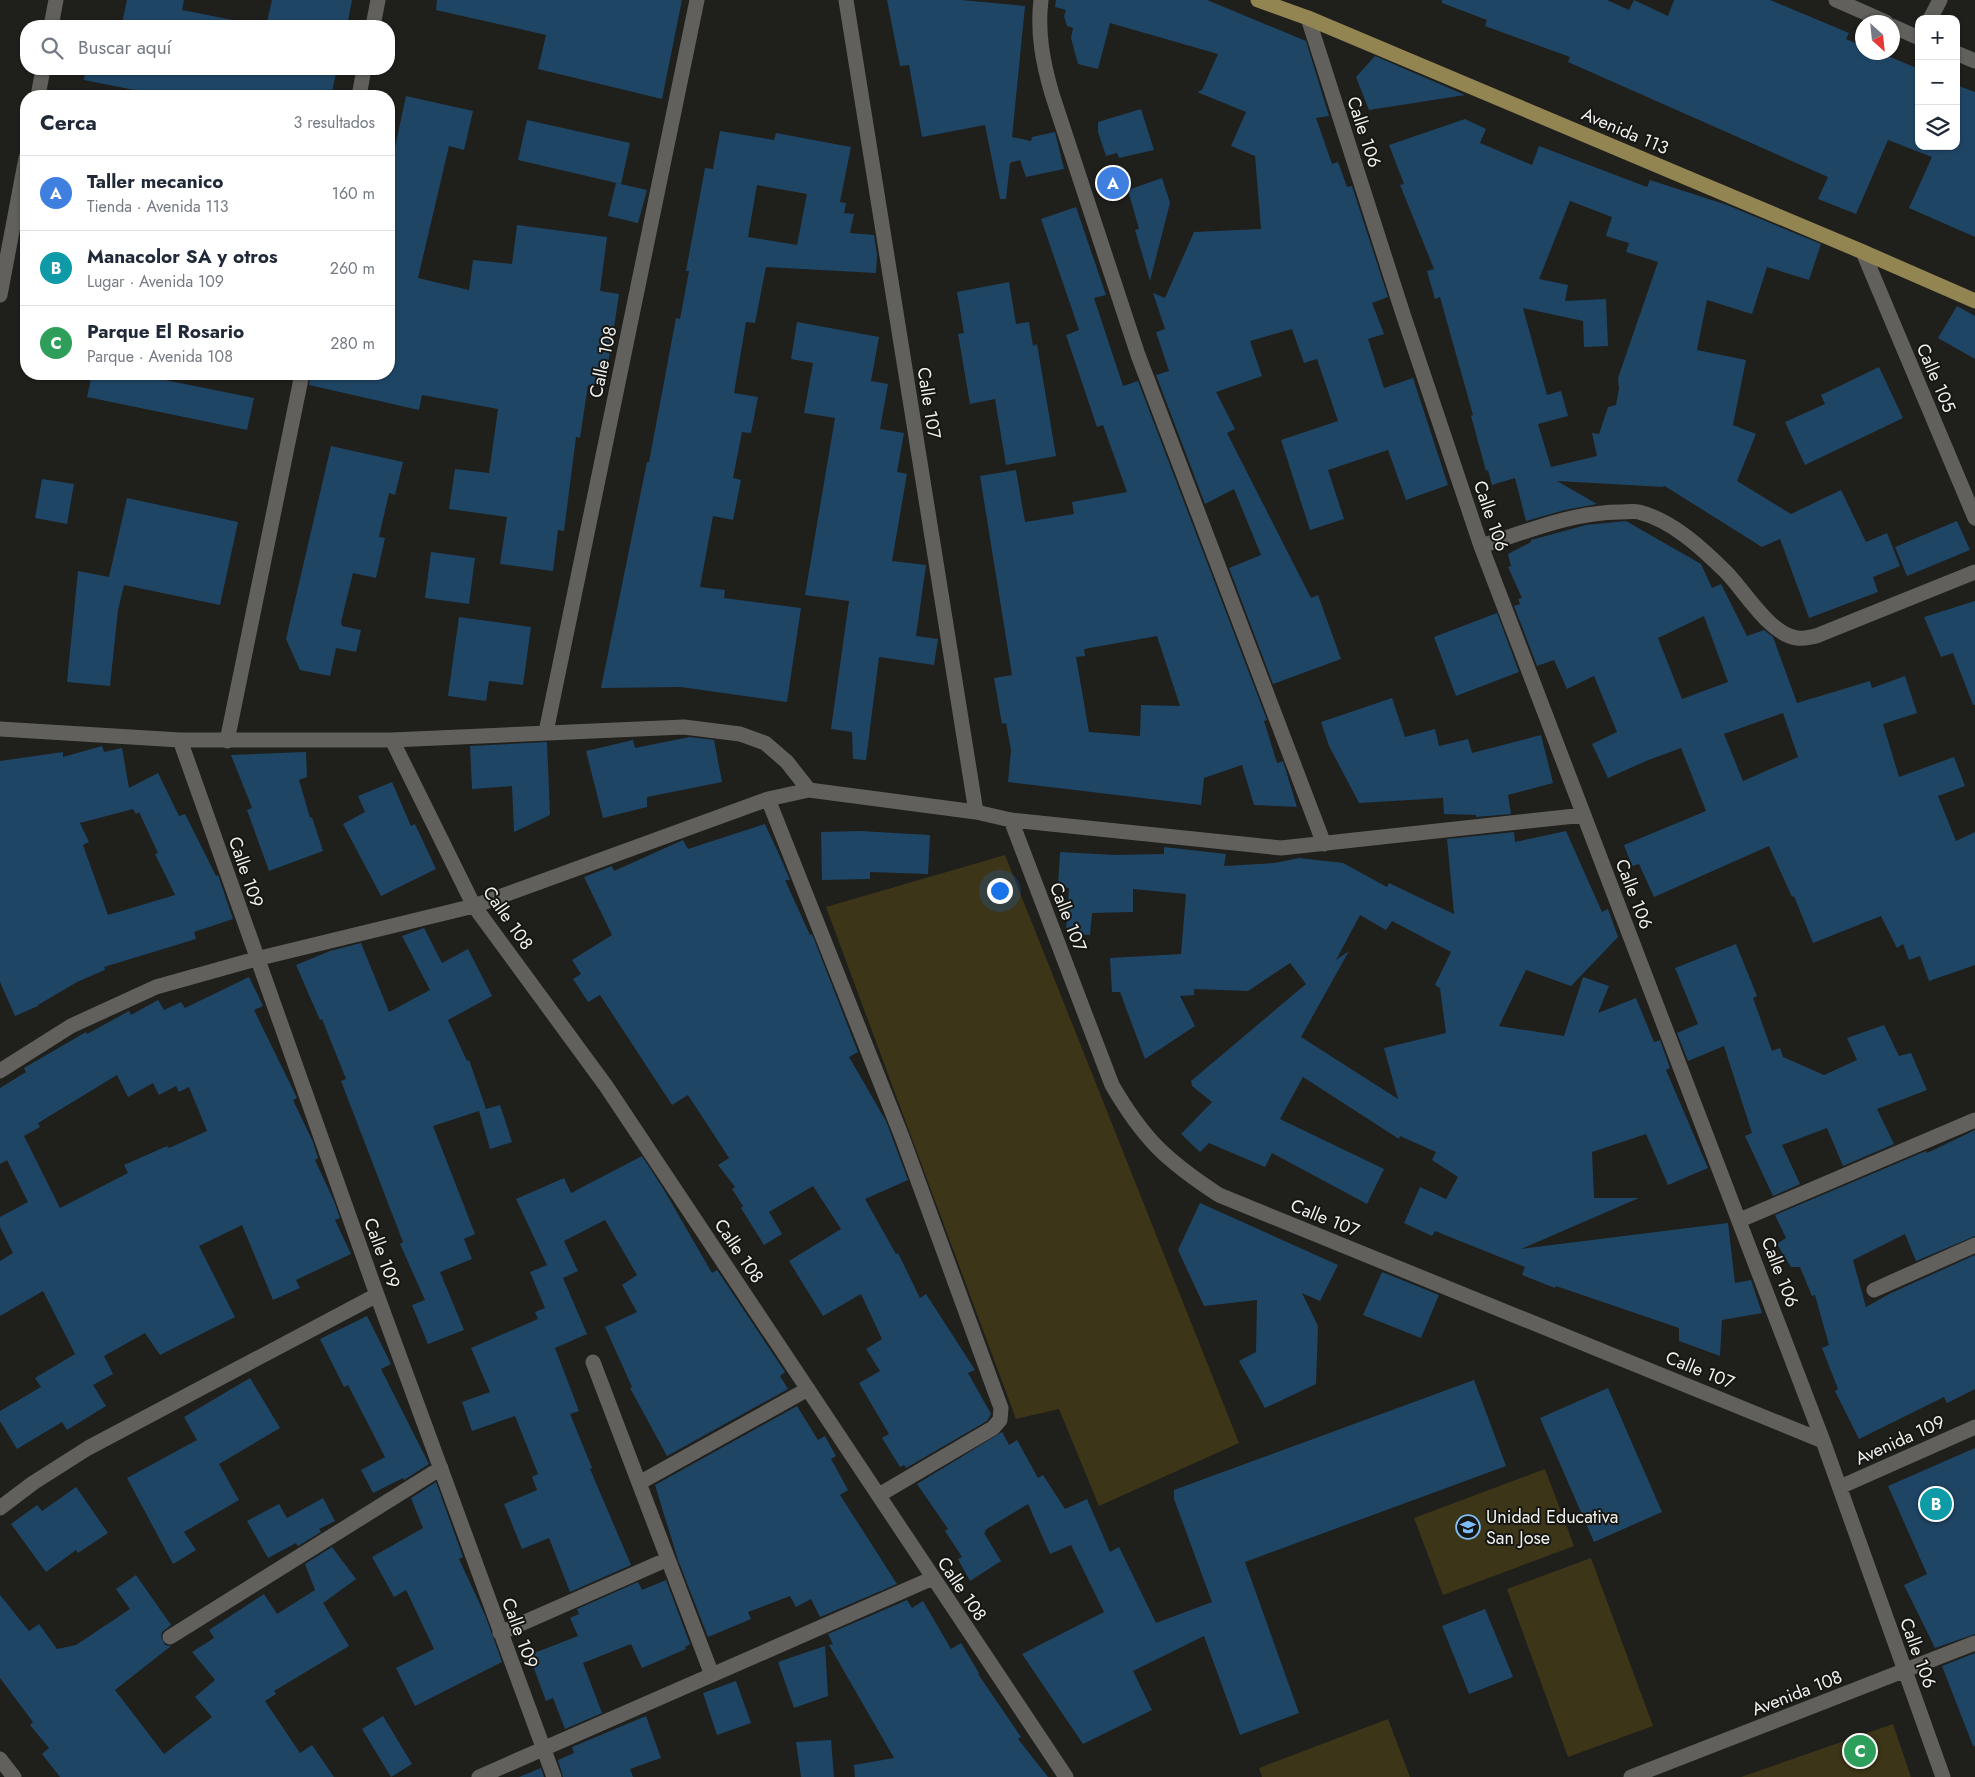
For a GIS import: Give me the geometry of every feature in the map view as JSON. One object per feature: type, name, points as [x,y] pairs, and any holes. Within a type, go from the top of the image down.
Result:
[{"type":"main road","name":"Avenida 113","points":[[1258,0],[1308,18],[1863,252],[1975,302]]},
{"type":"street","points":[[52,20],[56,0]]},
{"type":"street","points":[[374,20],[378,0]]},
{"type":"street","name":"Calle 108","points":[[546,732],[697,0]]},
{"type":"street","name":"Calle 107","points":[[846,0],[976,812]]},
{"type":"street","points":[[1041,0],[1041,56],[1047,79],[1132,337],[1324,844]]},
{"type":"street","points":[[1836,0],[1870,15]]},
{"type":"street","points":[[1932,15],[1940,0]]},
{"type":"street","name":"Calle 106","points":[[1308,18],[1400,305],[1481,546],[1823,1441],[1943,1777]]},
{"type":"street","points":[[1900,30],[1915,36]]},
{"type":"street","points":[[1960,55],[1975,61]]},
{"type":"street","points":[[39,90],[42,75]]},
{"type":"street","points":[[360,90],[363,75]]},
{"type":"street","points":[[0,295],[20,188]]},
{"type":"street","name":"Calle 105","points":[[1863,252],[1975,518]]},
{"type":"street","points":[[227,741],[301,380]]},
{"type":"street","points":[[1481,546],[1554,523],[1598,512],[1638,512],[1674,528],[1696,544],[1727,573],[1759,612],[1777,628],[1796,638],[1816,636],[1975,572]]},
{"type":"street","points":[[0,729],[227,741],[392,740],[684,727],[740,734],[765,743],[787,762],[809,790]]},
{"type":"street","name":"Calle 109","points":[[180,740],[256,959],[377,1295],[554,1777]]},
{"type":"street","name":"Calle 108","points":[[392,740],[474,906],[606,1086],[1066,1777]]},
{"type":"street","points":[[0,1071],[71,1026],[156,988],[256,959],[474,906],[768,799],[809,790],[976,812],[1011,820],[1281,848],[1584,815]]},
{"type":"street","points":[[768,799],[902,1138],[1001,1408],[1000,1420],[993,1428],[879,1494]]},
{"type":"street","name":"Calle 107","points":[[1011,820],[1112,1085],[1129,1116],[1149,1141],[1179,1169],[1219,1195],[1823,1441]]},
{"type":"street","points":[[1740,1220],[1975,1120]]},
{"type":"street","points":[[1874,1290],[1975,1245]]},
{"type":"street","points":[[0,1508],[33,1483],[88,1448],[377,1295]]},
{"type":"street","points":[[593,1362],[712,1674]]},
{"type":"street","points":[[639,1483],[808,1389]]},
{"type":"street","name":"Avenida 109","points":[[1840,1487],[1975,1428]]},
{"type":"street","points":[[170,1638],[441,1468]]},
{"type":"street","points":[[500,1633],[668,1559]]},
{"type":"street","points":[[479,1777],[933,1578]]},
{"type":"street","name":"Avenida 108","points":[[1639,1776],[1975,1643]]},
{"type":"street","points":[[0,1759],[14,1777]]},
{"type":"shaded area","points":[[1005,855],[1239,1443],[1099,1506],[1059,1409],[1016,1419],[826,907]]},
{"type":"shaded area","points":[[1545,1469],[1574,1546],[1443,1595],[1414,1518]]},
{"type":"shaded area","points":[[1591,1558],[1653,1726],[1568,1757],[1507,1589]]},
{"type":"shaded area","points":[[1388,1719],[1410,1777],[1262,1777],[1259,1768]]},
{"type":"shaded area","points":[[1893,1724],[1911,1777],[1741,1777]]},
{"type":"building","points":[[127,0],[184,0],[182,10],[233,20],[123,20]]},
{"type":"building","points":[[272,0],[352,0],[348,20],[267,20]]},
{"type":"building","points":[[437,0],[682,0],[662,99],[538,69],[546,35],[436,10]]},
{"type":"building","points":[[887,0],[961,0],[1025,6],[1012,137],[1031,141],[1032,137],[1055,132],[1064,169],[1026,177],[1020,160],[1010,163],[1006,199],[1000,199],[985,125],[922,137],[909,65],[900,66]]},
{"type":"building","points":[[1056,0],[1207,0],[1306,41],[1329,116],[1316,118],[1332,164],[1338,162],[1347,187],[1352,186],[1388,297],[1372,303],[1384,334],[1368,339],[1384,388],[1413,378],[1448,485],[1406,500],[1388,450],[1328,470],[1344,519],[1310,530],[1281,440],[1338,421],[1317,359],[1304,363],[1292,329],[1250,341],[1262,376],[1216,392],[1235,429],[1227,433],[1311,598],[1318,595],[1341,659],[1273,684],[1229,568],[1261,555],[1234,489],[1205,504],[1156,375],[1169,371],[1156,332],[1165,329],[1153,293],[1165,298],[1194,232],[1261,229],[1255,156],[1231,146],[1246,112],[1197,92],[1202,90],[1218,54],[1110,23],[1098,69],[1078,64],[1071,38],[1073,28],[1067,26],[1064,16],[1066,10],[1055,7]]},
{"type":"building","points":[[1442,0],[1607,0],[1629,10],[1634,0],[1668,16],[1674,0],[1770,0],[1849,33],[1846,39],[1855,43],[1855,60],[1897,60],[1915,67],[1915,150],[1960,150],[1960,86],[1975,92],[1975,237],[1909,208],[1932,157],[1888,140],[1856,214],[1818,199],[1828,177],[1568,62],[1570,57],[1485,26],[1487,20],[1442,3]]},
{"type":"building","points":[[1375,56],[1465,95],[1369,110],[1356,77]]},
{"type":"building","points":[[84,75],[336,75],[332,90],[135,90],[84,80]]},
{"type":"building","points":[[406,96],[473,111],[464,150],[449,146],[418,278],[469,290],[473,260],[512,264],[517,225],[607,237],[600,291],[619,294],[615,321],[604,387],[588,385],[580,438],[576,437],[564,531],[558,530],[553,571],[500,564],[507,517],[449,509],[455,469],[489,473],[498,409],[422,395],[419,410],[309,385],[310,380],[395,380],[395,147]]},
{"type":"building","points":[[1141,109],[1154,150],[1119,158],[1117,153],[1106,156],[1098,132],[1098,122]]},
{"type":"building","points":[[1465,119],[1486,129],[1480,143],[1532,165],[1539,146],[1647,187],[1650,180],[1727,205],[1821,244],[1809,280],[1767,267],[1752,314],[1707,300],[1697,350],[1746,360],[1733,425],[1756,434],[1737,481],[1791,514],[1841,490],[1866,542],[1887,533],[1900,566],[1873,577],[1878,592],[1809,618],[1780,539],[1762,547],[1663,485],[1664,487],[1557,481],[1597,504],[1565,510],[1526,521],[1515,478],[1492,485],[1488,470],[1486,471],[1471,416],[1473,415],[1440,297],[1435,299],[1427,271],[1434,269],[1400,185],[1404,184],[1389,145]],"holes":[[[1570,201],[1612,217],[1606,236],[1629,243],[1626,252],[1658,262],[1618,378],[1619,388],[1616,405],[1608,407],[1599,434],[1592,433],[1597,456],[1551,467],[1538,424],[1568,416],[1561,391],[1547,395],[1523,308],[1583,321],[1584,347],[1608,346],[1606,299],[1565,301],[1568,285],[1539,279]]]},
{"type":"building","points":[[527,120],[630,143],[621,184],[518,160]]},
{"type":"building","points":[[720,131],[774,140],[776,133],[851,147],[840,202],[846,203],[844,213],[854,214],[850,233],[874,235],[877,255],[876,273],[766,267],[755,323],[746,322],[734,393],[758,397],[751,433],[742,432],[733,478],[741,480],[733,520],[713,516],[700,587],[725,590],[724,598],[801,608],[787,702],[681,687],[601,688],[647,462],[649,462],[676,318],[680,319],[689,271],[686,271],[705,168],[713,169]],"holes":[[[757,185],[807,194],[797,245],[748,237]]]},
{"type":"building","points":[[1162,178],[1170,203],[1150,281],[1135,230],[1139,229],[1128,190]]},
{"type":"building","points":[[616,183],[647,190],[638,223],[608,216]]},
{"type":"building","points":[[1076,207],[1106,295],[1094,298],[1123,386],[1138,381],[1267,720],[1264,721],[1277,763],[1283,761],[1297,807],[1254,805],[1242,765],[1204,778],[1201,805],[1008,782],[1011,750],[1006,723],[1002,724],[994,678],[1012,675],[980,476],[1016,470],[1025,522],[1074,514],[1072,502],[1127,492],[1103,425],[1097,427],[1066,335],[1079,330],[1041,219]],"holes":[[[1157,636],[1180,706],[1141,705],[1140,736],[1089,732],[1076,657],[1085,656],[1084,649]]]},
{"type":"building","points":[[1009,282],[1016,324],[1029,322],[1033,346],[1037,344],[1056,456],[1006,465],[995,399],[970,404],[958,334],[964,333],[957,292]]},
{"type":"building","points":[[1957,306],[1975,316],[1975,359],[1938,338]]},
{"type":"building","points":[[797,322],[879,337],[871,381],[888,384],[880,429],[904,433],[897,472],[907,474],[892,561],[926,565],[916,636],[938,639],[934,665],[879,657],[866,760],[853,759],[852,732],[831,729],[849,601],[805,595],[835,418],[804,413],[813,363],[791,359]]},
{"type":"building","points":[[1879,367],[1903,418],[1805,465],[1785,422],[1825,404],[1821,395]]},
{"type":"building","points":[[91,380],[165,380],[254,398],[247,430],[87,397]]},
{"type":"building","points":[[331,446],[403,462],[395,495],[389,493],[379,537],[385,538],[376,578],[353,573],[341,622],[342,626],[361,630],[356,652],[336,648],[330,676],[300,670],[286,639]]},
{"type":"building","points":[[42,479],[74,484],[67,524],[35,518]]},
{"type":"building","points":[[127,498],[238,522],[220,605],[124,585],[118,610],[110,686],[67,682],[78,571],[109,577]]},
{"type":"building","points":[[1626,521],[1701,564],[1712,588],[1721,584],[1747,636],[1764,630],[1773,637],[1797,703],[1870,681],[1872,688],[1905,676],[1917,713],[1883,724],[1899,777],[1954,757],[1965,786],[1938,796],[1956,841],[1975,832],[1975,965],[1929,981],[1920,956],[1909,960],[1903,944],[1897,948],[1881,916],[1813,943],[1794,896],[1792,897],[1769,846],[1654,897],[1639,864],[1632,866],[1624,845],[1706,811],[1681,748],[1608,778],[1592,744],[1617,732],[1594,676],[1567,689],[1554,660],[1537,666],[1514,606],[1520,604],[1518,599],[1522,598],[1508,567],[1511,566],[1508,554],[1531,542],[1531,540],[1586,525]],"holes":[[[1704,616],[1728,682],[1682,699],[1658,638]],[[1783,713],[1798,757],[1743,781],[1724,734]]]},
{"type":"building","points":[[1957,521],[1970,550],[1907,576],[1895,547]]},
{"type":"building","points":[[431,552],[475,558],[469,604],[425,598]]},
{"type":"building","points":[[1975,601],[1975,705],[1973,705],[1953,653],[1941,657],[1924,617]]},
{"type":"building","points":[[1497,613],[1519,672],[1456,696],[1434,637]]},
{"type":"building","points":[[459,617],[531,627],[523,685],[489,681],[486,701],[448,696]]},
{"type":"building","points":[[1392,698],[1405,737],[1435,729],[1439,746],[1468,739],[1472,753],[1541,735],[1553,783],[1508,795],[1511,814],[1476,817],[1476,815],[1444,814],[1443,798],[1359,803],[1329,746],[1321,722]]},
{"type":"building","points":[[690,737],[714,740],[722,782],[647,797],[647,807],[603,818],[586,751],[633,740],[635,748]]},
{"type":"building","points":[[547,742],[550,815],[514,832],[512,786],[472,789],[470,746]]},
{"type":"building","points":[[102,746],[104,752],[122,748],[129,788],[158,773],[179,816],[185,814],[216,876],[218,875],[233,919],[194,932],[196,939],[104,967],[105,970],[77,982],[38,1006],[15,1016],[0,982],[0,761],[63,752],[63,757]],"holes":[[[133,809],[136,814],[139,812],[158,853],[155,854],[175,895],[108,915],[83,845],[89,842],[80,823]]]},
{"type":"building","points":[[306,752],[307,777],[299,780],[310,818],[312,817],[323,851],[269,871],[247,810],[252,808],[231,755]]},
{"type":"building","points":[[392,782],[411,826],[415,824],[436,869],[381,896],[343,824],[365,812],[358,796]]},
{"type":"building","points":[[765,824],[790,880],[785,880],[810,935],[812,934],[858,1052],[849,1057],[886,1121],[908,1180],[865,1199],[896,1254],[898,1253],[920,1298],[926,1294],[975,1370],[968,1373],[991,1414],[987,1421],[906,1468],[904,1465],[900,1467],[882,1438],[889,1434],[859,1383],[880,1371],[866,1349],[882,1339],[861,1294],[823,1316],[789,1261],[841,1229],[813,1186],[769,1212],[782,1234],[764,1245],[741,1208],[743,1206],[732,1189],[735,1187],[718,1165],[729,1158],[688,1095],[672,1105],[600,995],[588,1002],[573,979],[581,974],[572,960],[612,935],[584,877],[612,866],[614,871],[683,840],[688,849]]},
{"type":"building","points":[[860,831],[930,835],[928,874],[870,872],[870,879],[822,880],[821,832]]},
{"type":"building","points":[[1566,831],[1602,912],[1608,909],[1618,937],[1571,986],[1526,970],[1499,1026],[1564,1036],[1583,977],[1609,986],[1598,1013],[1636,998],[1654,1042],[1660,1040],[1670,1068],[1666,1070],[1708,1168],[1668,1185],[1646,1134],[1592,1152],[1594,1198],[1639,1198],[1521,1249],[1728,1223],[1735,1283],[1751,1280],[1762,1313],[1722,1320],[1720,1356],[1679,1341],[1679,1328],[1556,1286],[1555,1288],[1522,1275],[1525,1267],[1435,1231],[1432,1236],[1404,1223],[1420,1187],[1446,1199],[1458,1177],[1432,1160],[1436,1152],[1400,1136],[1399,1139],[1303,1077],[1280,1119],[1384,1169],[1367,1204],[1272,1153],[1265,1167],[1209,1143],[1200,1152],[1181,1134],[1212,1102],[1192,1086],[1191,1081],[1306,984],[1290,963],[1248,991],[1194,989],[1194,995],[1180,996],[1195,1026],[1145,1059],[1120,992],[1112,992],[1110,958],[1181,954],[1186,894],[1133,889],[1133,912],[1092,913],[1090,935],[1066,933],[1069,888],[1058,887],[1060,852],[1115,855],[1164,854],[1164,847],[1226,854],[1224,866],[1275,863],[1299,858],[1343,863],[1387,887],[1389,883],[1454,914],[1447,839],[1514,832],[1515,842]],"holes":[[[1360,915],[1386,930],[1392,921],[1451,952],[1435,985],[1440,988],[1446,1033],[1384,1048],[1398,1099],[1301,1037],[1349,951],[1336,960]]]},
{"type":"building","points":[[424,928],[442,963],[468,949],[492,996],[448,1020],[467,1061],[469,1060],[486,1109],[500,1105],[512,1142],[490,1149],[479,1111],[433,1126],[475,1234],[464,1239],[472,1259],[440,1272],[464,1330],[428,1344],[412,1305],[425,1300],[400,1244],[403,1242],[341,1081],[346,1079],[322,1019],[320,1020],[296,965],[330,951],[361,943],[389,1012],[430,990],[402,936]]},
{"type":"building","points":[[1736,944],[1757,996],[1753,998],[1772,1051],[1780,1048],[1783,1057],[1824,1075],[1857,1060],[1847,1038],[1884,1025],[1899,1056],[1911,1053],[1927,1090],[1877,1109],[1894,1144],[1843,1166],[1827,1128],[1782,1145],[1800,1184],[1773,1196],[1745,1136],[1752,1133],[1724,1046],[1688,1061],[1677,1033],[1698,1024],[1675,968]]},
{"type":"building","points":[[249,977],[263,1006],[254,1010],[297,1098],[293,1100],[313,1142],[318,1158],[315,1160],[340,1218],[335,1220],[351,1254],[296,1280],[300,1288],[273,1300],[242,1225],[199,1246],[235,1317],[160,1355],[145,1333],[104,1356],[113,1374],[93,1385],[106,1406],[67,1430],[62,1422],[17,1449],[0,1421],[0,1411],[41,1387],[35,1378],[75,1354],[43,1291],[0,1316],[0,1261],[13,1253],[0,1227],[0,1217],[28,1202],[7,1160],[0,1164],[0,1088],[26,1072],[24,1068],[86,1032],[87,1034],[129,1011],[131,1015],[158,1000],[164,1010],[181,1002],[185,1008]],"holes":[[[117,1075],[128,1097],[153,1083],[159,1095],[176,1086],[179,1092],[189,1087],[207,1131],[124,1165],[128,1173],[60,1208],[24,1136],[40,1127],[38,1123]]]},
{"type":"building","points":[[1975,1130],[1975,1236],[1916,1261],[1905,1234],[1853,1260],[1866,1307],[1889,1294],[1975,1255],[1975,1389],[1947,1403],[1944,1397],[1859,1439],[1835,1391],[1838,1389],[1822,1348],[1829,1345],[1815,1295],[1812,1296],[1800,1267],[1791,1267],[1777,1244],[1786,1238],[1775,1215],[1926,1151],[1927,1153]]},
{"type":"building","points":[[642,1156],[712,1273],[717,1270],[785,1372],[780,1376],[788,1389],[667,1456],[630,1388],[632,1387],[605,1327],[637,1312],[622,1285],[637,1275],[605,1220],[564,1241],[578,1271],[563,1278],[587,1334],[555,1348],[579,1411],[570,1414],[592,1468],[590,1469],[631,1565],[570,1592],[549,1538],[522,1549],[504,1504],[537,1490],[532,1477],[538,1474],[515,1416],[472,1431],[462,1402],[490,1392],[471,1348],[538,1319],[535,1312],[545,1308],[530,1272],[547,1265],[516,1199],[564,1178],[571,1193]]},
{"type":"building","points":[[1200,1203],[1338,1265],[1320,1301],[1302,1293],[1318,1326],[1316,1384],[1265,1408],[1239,1361],[1256,1352],[1257,1300],[1204,1306],[1178,1250]]},
{"type":"building","points":[[1382,1272],[1439,1295],[1421,1338],[1363,1315]]},
{"type":"building","points":[[367,1316],[391,1364],[381,1369],[429,1464],[404,1480],[403,1478],[373,1493],[361,1470],[385,1457],[348,1385],[344,1387],[320,1339]]},
{"type":"building","points":[[250,1378],[280,1428],[219,1464],[239,1500],[184,1532],[196,1550],[173,1564],[127,1478],[197,1440],[184,1417]]},
{"type":"building","points":[[1474,1380],[1506,1466],[1245,1562],[1299,1713],[1240,1735],[1204,1636],[1133,1671],[1152,1710],[1083,1744],[1022,1654],[1104,1612],[1071,1545],[1050,1554],[1028,1504],[985,1530],[986,1532],[984,1533],[1001,1561],[970,1581],[958,1559],[962,1557],[945,1531],[948,1529],[917,1484],[1002,1432],[1009,1445],[1017,1440],[1038,1478],[1043,1475],[1065,1509],[1087,1499],[1110,1552],[1119,1547],[1156,1623],[1212,1602],[1174,1499],[1174,1490]]},
{"type":"building","points":[[1608,1388],[1662,1512],[1594,1542],[1540,1418]]},
{"type":"building","points":[[797,1406],[818,1440],[825,1436],[836,1456],[831,1459],[848,1490],[840,1495],[897,1584],[820,1617],[811,1599],[796,1607],[790,1596],[748,1612],[751,1619],[708,1637],[678,1560],[655,1485]]},
{"type":"building","points":[[1975,1448],[1975,1634],[1935,1648],[1904,1585],[1927,1574],[1888,1486]]},
{"type":"building","points":[[436,1482],[463,1557],[459,1559],[485,1615],[502,1662],[415,1706],[396,1668],[434,1649],[406,1590],[394,1597],[372,1557],[423,1528],[411,1498]]},
{"type":"building","points":[[76,1487],[108,1533],[78,1553],[76,1550],[46,1572],[11,1524],[37,1505],[42,1511]]},
{"type":"building","points":[[323,1498],[335,1521],[319,1529],[321,1532],[298,1546],[296,1543],[268,1558],[247,1521],[279,1504],[287,1518]]},
{"type":"building","points":[[332,1547],[356,1579],[323,1603],[349,1646],[274,1691],[276,1694],[265,1701],[300,1753],[312,1745],[334,1777],[60,1777],[42,1754],[49,1748],[30,1725],[33,1722],[0,1678],[0,1595],[29,1631],[39,1624],[57,1649],[76,1645],[130,1609],[116,1589],[136,1575],[171,1625],[162,1632],[161,1637],[165,1645],[171,1646],[115,1690],[164,1754],[212,1717],[195,1697],[215,1680],[192,1652],[214,1638],[209,1630],[264,1594],[277,1614],[315,1590],[305,1564]]},
{"type":"building","points":[[666,1580],[690,1644],[685,1647],[686,1649],[642,1668],[631,1644],[583,1663],[602,1713],[565,1729],[553,1698],[546,1701],[529,1655],[578,1636],[570,1618],[579,1614],[577,1609],[638,1582],[642,1590]]},
{"type":"building","points":[[907,1600],[912,1608],[923,1601],[951,1649],[961,1643],[978,1674],[1021,1737],[1018,1739],[1048,1777],[855,1777],[854,1765],[894,1758],[829,1645],[833,1644],[828,1634]]},
{"type":"building","points":[[1485,1609],[1513,1677],[1469,1694],[1442,1626]]},
{"type":"building","points":[[825,1646],[828,1696],[794,1708],[778,1662]]},
{"type":"building","points":[[1975,1653],[1975,1746],[1973,1746],[1942,1666]]},
{"type":"building","points":[[736,1681],[751,1723],[717,1735],[703,1693]]},
{"type":"building","points":[[383,1716],[412,1764],[391,1777],[362,1729]]},
{"type":"building","points":[[646,1716],[661,1758],[630,1769],[633,1777],[563,1777],[558,1760],[574,1753],[572,1747]]},
{"type":"building","points":[[831,1740],[834,1777],[801,1777],[796,1742]]},
{"type":"building","points":[[541,1768],[544,1777],[519,1777]]},
{"type":"place","name":"Taller mecanico","points":[[1113,183]]},
{"type":"place","name":"Manacolor SA y otros","points":[[1936,1504]]},
{"type":"place","name":"Unidad Educativa San Jose","points":[[1468,1527]]},
{"type":"place","name":"Parque El Rosario","points":[[1860,1751]]}]
